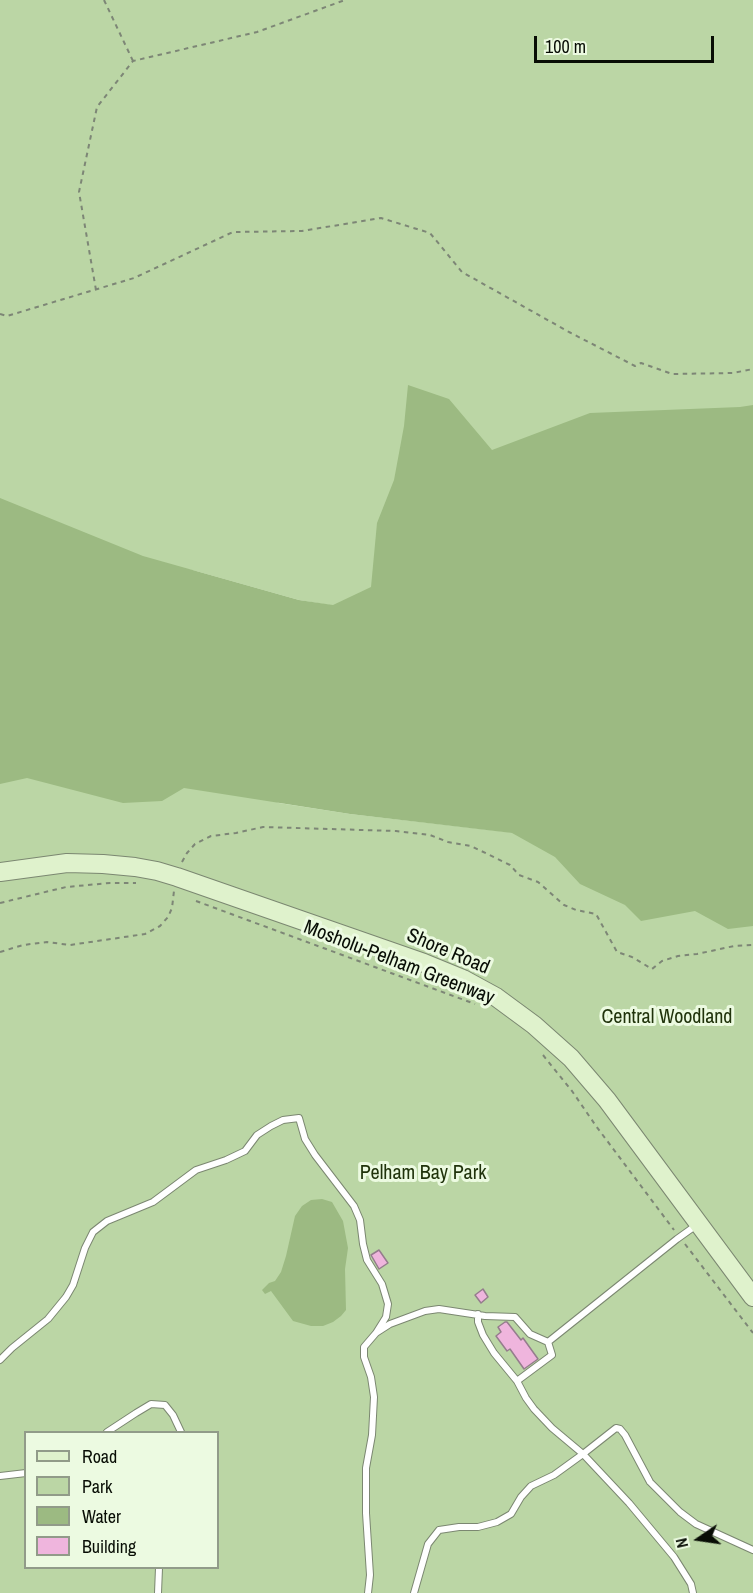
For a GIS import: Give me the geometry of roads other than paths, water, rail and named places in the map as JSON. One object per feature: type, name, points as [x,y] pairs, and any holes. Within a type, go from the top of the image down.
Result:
[{"type":"main road","name":"Shore Road","points":[[0,872],[67,863],[103,864],[157,871],[424,963],[463,979],[496,997],[534,1025],[571,1058],[607,1100],[753,1297]]},
{"type":"lane","points":[[0,1360],[48,1319],[66,1297],[73,1285],[85,1248],[93,1232],[107,1221],[153,1202],[196,1170],[245,1151],[258,1135],[271,1126],[284,1120],[299,1118],[305,1138],[315,1155],[354,1206],[360,1220],[367,1260],[382,1284],[388,1304],[386,1317],[364,1347],[364,1357],[371,1377],[374,1397],[372,1435],[366,1468],[370,1575],[368,1593]]},
{"type":"lane","points":[[548,1342],[699,1223]]},
{"type":"lane","points":[[376,1333],[390,1324],[425,1311],[440,1309],[484,1316],[515,1317],[530,1334],[548,1342],[552,1355],[517,1381]]},
{"type":"lane","points":[[478,1314],[478,1322],[483,1335],[494,1353],[517,1381],[525,1398],[552,1428],[583,1454],[629,1503],[674,1557],[691,1584],[693,1593]]},
{"type":"lane","points":[[109,1431],[151,1404],[165,1405],[181,1431]]},
{"type":"lane","points":[[414,1593],[428,1544],[439,1530],[478,1527],[497,1522],[511,1514],[520,1497],[531,1486],[554,1474],[616,1428],[620,1429],[634,1450],[650,1482],[680,1512],[696,1524],[753,1550]]},
{"type":"lane","points":[[0,1476],[24,1473]]},
{"type":"lane","points":[[158,1593],[159,1569]]},
{"type":"water","points":[[408,385],[449,399],[492,450],[590,413],[753,405],[753,926],[728,929],[695,911],[641,921],[625,905],[580,884],[555,857],[512,833],[350,814],[184,788],[162,801],[123,803],[27,778],[0,784],[0,498],[143,556],[299,600],[333,605],[371,587],[377,523],[394,480],[404,426]]},
{"type":"water","points":[[322,1199],[332,1202],[343,1221],[348,1248],[345,1269],[346,1310],[333,1322],[323,1326],[311,1326],[293,1321],[271,1291],[265,1294],[262,1290],[275,1281],[281,1272],[295,1216],[302,1206],[311,1200]]},
{"type":"park label","name":"Central Woodland","points":[[667,1018]]},
{"type":"park label","name":"Pelham Bay Park","points":[[423,1174]]}]
